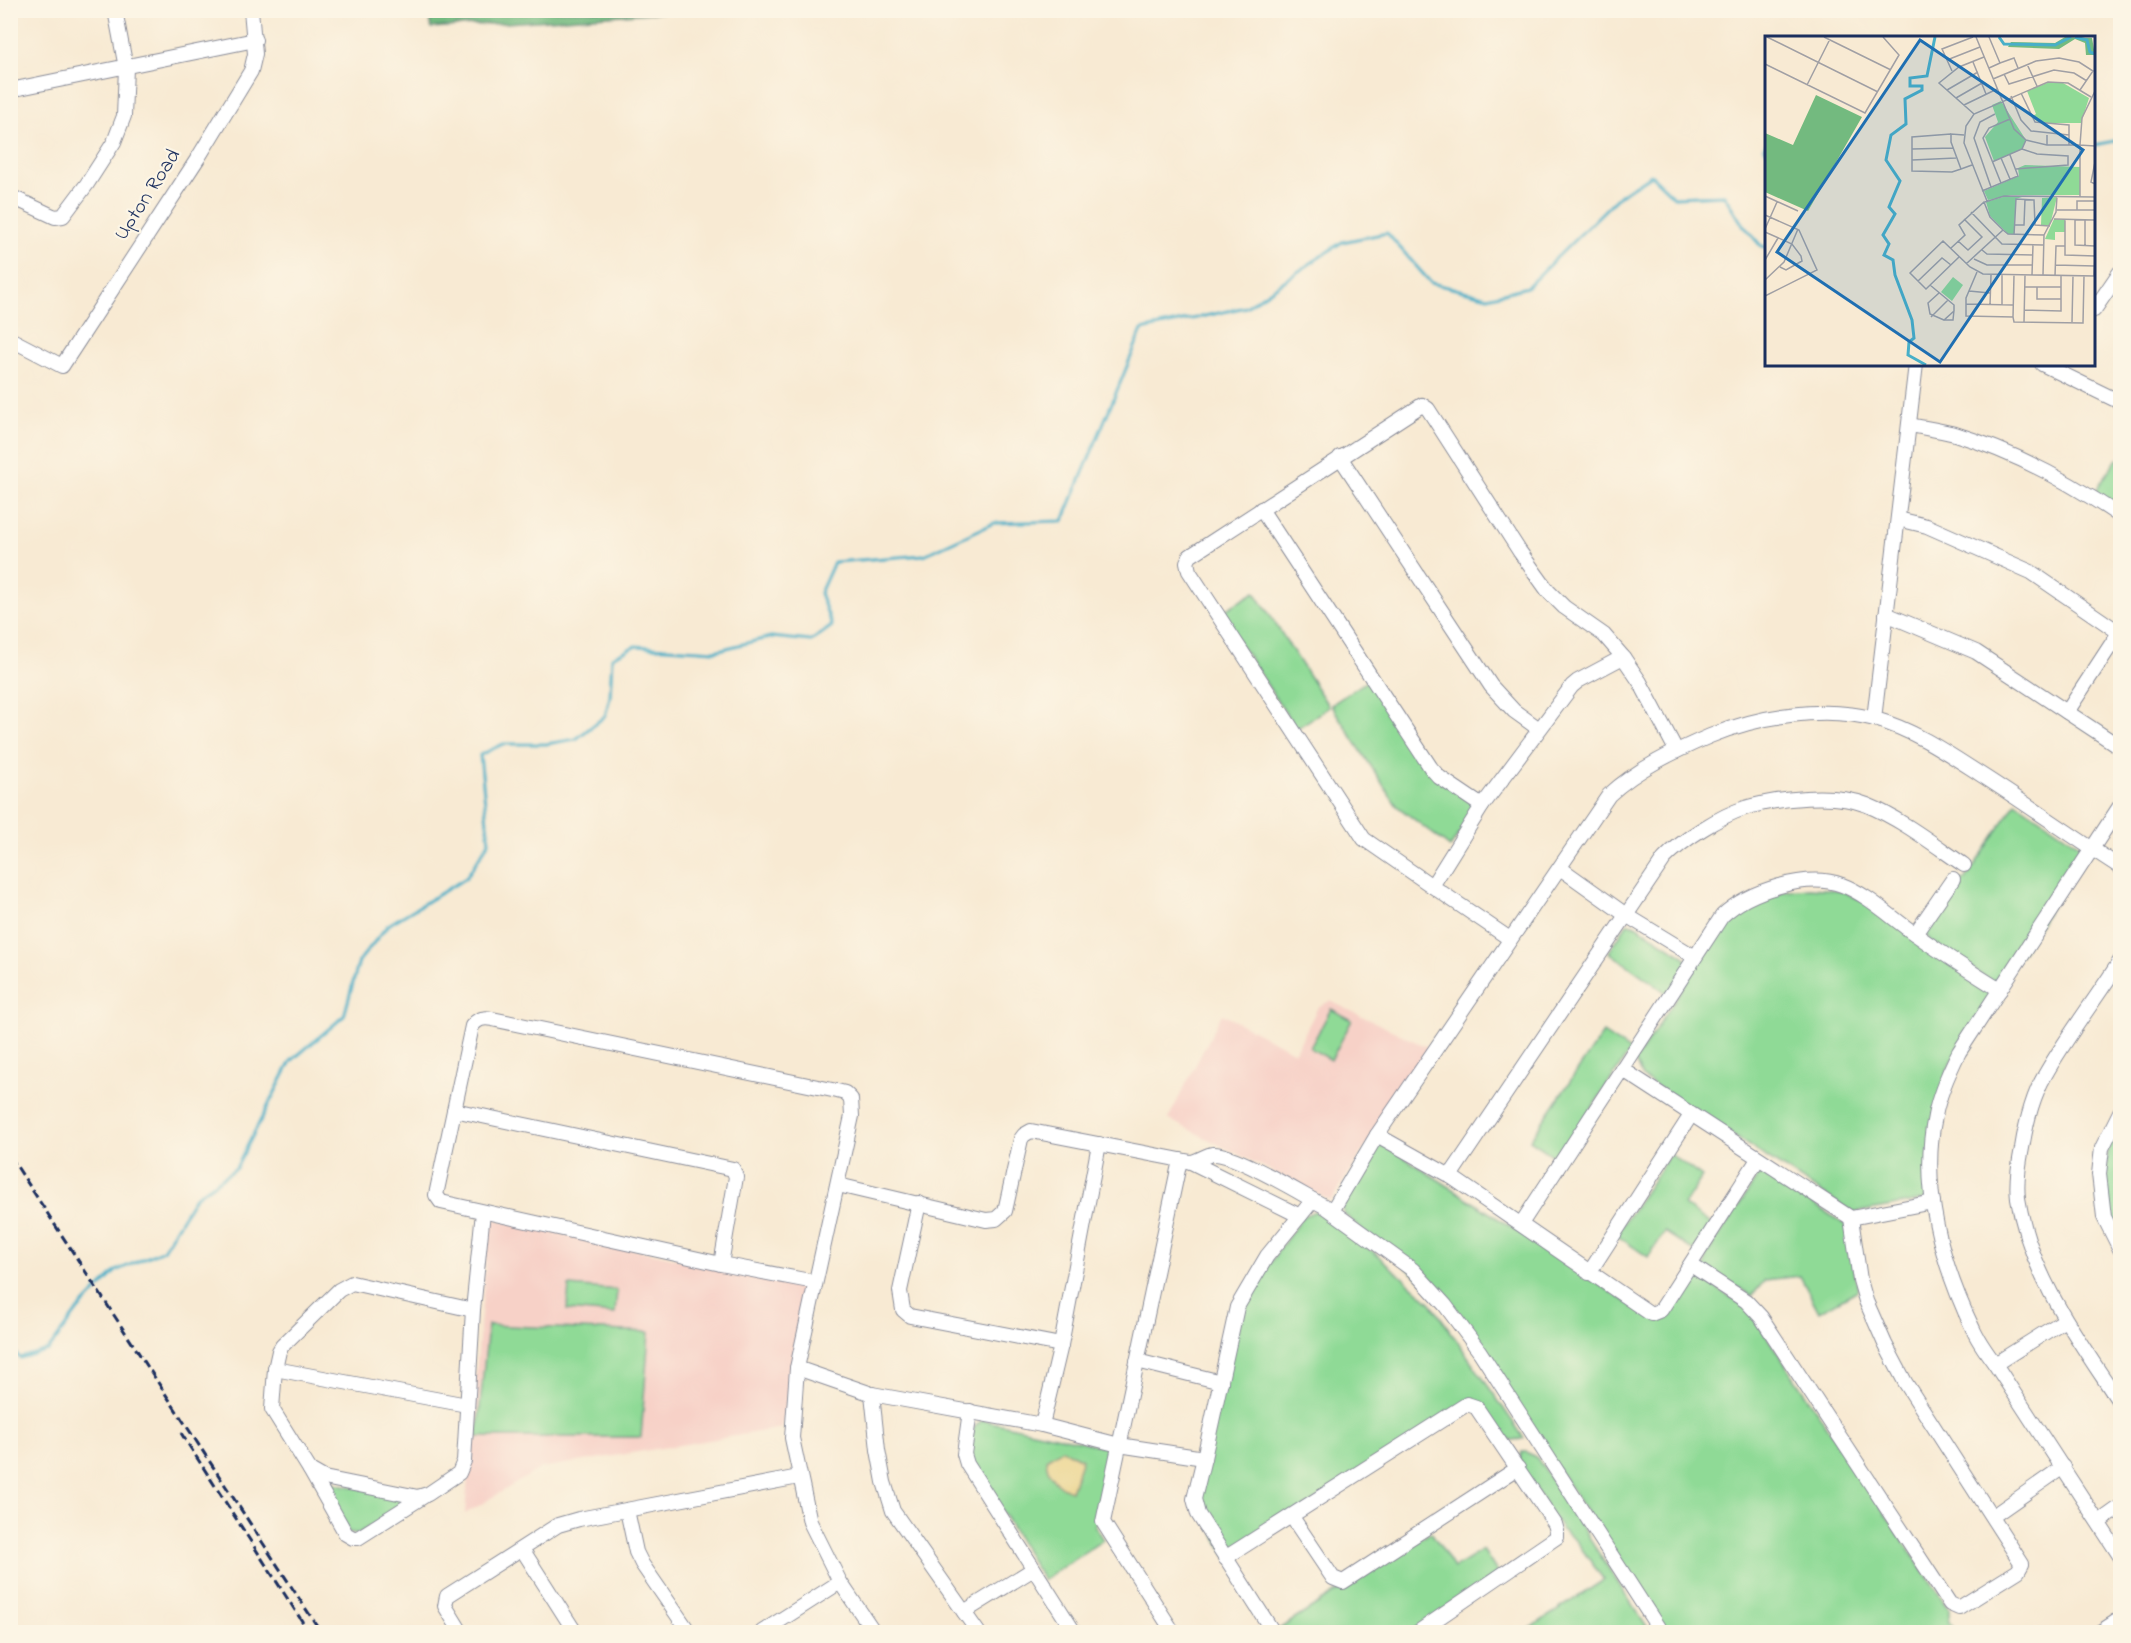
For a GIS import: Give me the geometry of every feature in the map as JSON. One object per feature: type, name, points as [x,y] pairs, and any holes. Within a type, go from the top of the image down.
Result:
[{"type":"street","points":[[10,196],[55,217],[66,213],[121,129],[124,116],[126,68],[115,10]]},
{"type":"street","name":"Upton Road","points":[[10,339],[62,366],[250,71],[255,54],[251,10]]},
{"type":"street","points":[[10,90],[255,40]]},
{"type":"street","points":[[2095,309],[2119,278]]},
{"type":"street","points":[[1874,719],[1916,366]]},
{"type":"street","points":[[2066,369],[2121,402]]},
{"type":"street","points":[[1510,939],[1364,839],[1189,571],[1187,562],[1192,553],[1420,405],[1425,406],[1548,591],[1564,606],[1604,635],[1623,657],[1640,682],[1676,750]]},
{"type":"street","points":[[1910,425],[1954,434],[2004,453],[2080,489],[2121,516]]},
{"type":"street","points":[[1340,457],[1491,686],[1514,711],[1539,729]]},
{"type":"street","points":[[1261,509],[1431,768],[1439,777],[1482,806]]},
{"type":"street","points":[[1898,519],[1927,526],[2031,572],[2120,632],[2067,712]]},
{"type":"street","points":[[1886,614],[1977,652],[2121,747]]},
{"type":"street","points":[[1431,886],[1482,806],[1575,683],[1623,657]]},
{"type":"street","points":[[1332,1211],[1377,1135],[1609,795],[1620,785],[1676,750],[1725,730],[1778,718],[1822,712],[1874,719],[1916,734],[2014,795],[2121,867]]},
{"type":"street","points":[[1450,1176],[1664,859],[1685,840],[1744,808],[1771,802],[1827,796],[1844,798],[1866,805],[1895,820],[1964,865]]},
{"type":"street","points":[[2121,806],[1959,1052],[1935,1116],[1931,1149],[1933,1202],[1942,1242],[1961,1302],[1974,1332],[2121,1556]]},
{"type":"street","points":[[1560,868],[1626,915],[1695,957]]},
{"type":"street","points":[[1915,934],[1953,879]]},
{"type":"street","points":[[1521,1224],[1722,916],[1732,907],[1752,896],[1810,880],[1842,885],[2000,990]]},
{"type":"street","points":[[2121,961],[2045,1075],[2033,1100],[2024,1132],[2019,1163],[2018,1196],[2029,1242],[2047,1288],[2065,1320],[2121,1403]]},
{"type":"street","points":[[815,1282],[721,1264],[483,1212],[439,1200],[436,1195],[472,1026],[481,1019],[492,1018],[845,1094],[851,1099],[853,1108],[838,1185],[797,1368],[792,1438],[810,1522],[840,1581],[874,1632]]},
{"type":"street","points":[[1623,1069],[1851,1218],[1933,1202]]},
{"type":"street","points":[[454,1110],[733,1169],[736,1177],[721,1264]]},
{"type":"street","points":[[2121,1112],[2102,1148],[2099,1174],[2104,1217],[2121,1249]]},
{"type":"street","points":[[1589,1273],[1691,1114]]},
{"type":"street","points":[[838,1185],[986,1220],[996,1219],[1005,1211],[1021,1139],[1027,1132],[1035,1131],[1185,1161],[1300,1216]]},
{"type":"street","points":[[1377,1135],[1450,1176],[1651,1314],[1661,1310],[1758,1159]]},
{"type":"street","points":[[1042,1425],[1061,1345],[1099,1144]]},
{"type":"street","points":[[1185,1161],[1212,1154],[1221,1155],[1258,1170],[1332,1211],[1413,1270],[1445,1305],[1484,1359],[1661,1632]]},
{"type":"street","points":[[1173,1632],[1103,1522],[1137,1361],[1185,1161]]},
{"type":"street","points":[[1273,1632],[1198,1514],[1194,1499],[1237,1307],[1267,1256],[1313,1200]]},
{"type":"street","points":[[919,1203],[900,1291],[903,1310],[910,1316],[1061,1345]]},
{"type":"street","points":[[473,1310],[352,1283],[339,1290],[279,1351],[272,1408],[346,1534],[352,1538],[358,1538],[428,1494],[459,1473],[463,1467],[473,1310],[483,1212]]},
{"type":"street","points":[[1691,1266],[1746,1301],[1761,1317],[1954,1607],[1962,1607],[2020,1568],[2021,1561],[1905,1382],[1885,1344],[1866,1301],[1860,1280],[1851,1218]]},
{"type":"street","points":[[1995,1364],[2065,1320]]},
{"type":"street","points":[[1137,1361],[1221,1382]]},
{"type":"street","points":[[797,1368],[872,1394],[1042,1425],[1119,1445],[1204,1458]]},
{"type":"street","points":[[275,1369],[467,1405]]},
{"type":"street","points":[[872,1394],[878,1450],[893,1510],[978,1632]]},
{"type":"street","points":[[1225,1558],[1467,1404],[1476,1407],[1555,1524],[1557,1537],[1553,1542],[1418,1632]]},
{"type":"street","points":[[970,1411],[965,1459],[1032,1570],[1074,1632]]},
{"type":"street","points":[[1993,1516],[2063,1467]]},
{"type":"street","points":[[1292,1517],[1333,1578],[1342,1582],[1518,1468]]},
{"type":"street","points":[[310,1470],[324,1478],[418,1497],[428,1494]]},
{"type":"street","points":[[461,1632],[445,1606],[447,1596],[558,1525],[799,1477]]},
{"type":"street","points":[[2099,1522],[2121,1507]]},
{"type":"street","points":[[627,1510],[636,1552],[688,1632]]},
{"type":"street","points":[[522,1549],[575,1632]]},
{"type":"street","points":[[964,1612],[1032,1570]]},
{"type":"street","points":[[762,1632],[840,1581]]},
{"type":"street","points":[[2100,1632],[2121,1619]]},
{"type":"shaded area","points":[[1330,1001],[1429,1048],[1331,1201],[1168,1119],[1222,1014],[1295,1052],[1318,1007]]},
{"type":"shaded area","points":[[489,1218],[798,1285],[804,1290],[805,1297],[782,1428],[541,1468],[465,1514]]},
{"type":"green space","points":[[428,10],[681,11],[431,28]]},
{"type":"green space","points":[[2117,459],[2120,461],[2120,513],[2093,495]]},
{"type":"green space","points":[[1255,592],[1329,707],[1296,729],[1220,613]]},
{"type":"green space","points":[[1370,679],[1421,759],[1479,807],[1450,847],[1397,806],[1331,705]]},
{"type":"green space","points":[[2016,802],[2082,847],[2084,855],[2000,987],[1930,941],[1925,933],[1925,924],[1954,881],[1965,880]]},
{"type":"green space","points":[[1809,888],[1839,890],[1859,899],[1995,991],[1948,1068],[1930,1199],[1853,1213],[1642,1077],[1635,1061],[1723,926],[1760,902],[1786,890]]},
{"type":"green space","points":[[1627,924],[1634,924],[1685,957],[1688,964],[1668,994],[1609,952]]},
{"type":"green space","points":[[1331,1009],[1352,1020],[1331,1060],[1310,1048]]},
{"type":"green space","points":[[1603,1033],[1630,1051],[1558,1159],[1530,1140]]},
{"type":"green space","points":[[2119,1126],[2120,1239],[2106,1185],[2106,1163],[2109,1149]]},
{"type":"green space","points":[[1385,1145],[1651,1318],[1664,1316],[1687,1282],[1699,1277],[1747,1307],[1949,1609],[1949,1621],[1956,1632],[1666,1632],[1448,1303],[1344,1214],[1341,1206],[1378,1147]]},
{"type":"green space","points":[[1670,1154],[1702,1177],[1684,1205],[1712,1225],[1694,1251],[1665,1232],[1648,1257],[1616,1235]]},
{"type":"green space","points":[[1762,1170],[1847,1226],[1858,1290],[1819,1312],[1800,1276],[1765,1280],[1752,1296],[1705,1267],[1706,1256]]},
{"type":"green space","points":[[1315,1211],[1375,1253],[1431,1303],[1524,1438],[1514,1441],[1504,1440],[1474,1402],[1226,1556],[1196,1499],[1239,1308],[1302,1217]]},
{"type":"green space","points":[[569,1286],[617,1290],[615,1314],[567,1310]]},
{"type":"green space","points":[[488,1325],[649,1332],[641,1437],[477,1437]]},
{"type":"green space","points":[[982,1420],[1111,1448],[1095,1526],[1103,1540],[1043,1580],[968,1454],[974,1428]]},
{"type":"green space","points":[[1522,1452],[1527,1452],[1537,1458],[1650,1632],[1524,1632],[1604,1580],[1576,1541],[1561,1529],[1518,1463]]},
{"type":"green space","points":[[319,1480],[414,1499],[358,1534],[348,1532]]},
{"type":"green space","points":[[1431,1532],[1454,1568],[1483,1550],[1499,1575],[1411,1632],[1276,1631]]},
{"type":"sand","points":[[1062,1449],[1082,1459],[1071,1491],[1057,1483],[1050,1475],[1047,1465],[1046,1459]]},
{"type":"waterway","points":[[2095,145],[2120,140]]},
{"type":"waterway","points":[[10,1348],[20,1358],[48,1350],[78,1310],[116,1271],[163,1250],[195,1197],[236,1168],[291,1061],[344,1016],[359,961],[388,925],[466,878],[489,842],[480,755],[503,744],[546,744],[576,739],[605,716],[610,697],[612,657],[635,646],[715,651],[771,637],[811,641],[832,626],[820,593],[834,562],[924,555],[994,523],[1063,521],[1142,330],[1246,307],[1342,242],[1387,233],[1431,283],[1488,297],[1527,287],[1620,195],[1651,175],[1674,197],[1724,195],[1743,225],[1761,246],[1765,247]]},
{"type":"railway","points":[[10,1156],[321,1632]]},
{"type":"railway","points":[[181,1433],[309,1632]]}]
